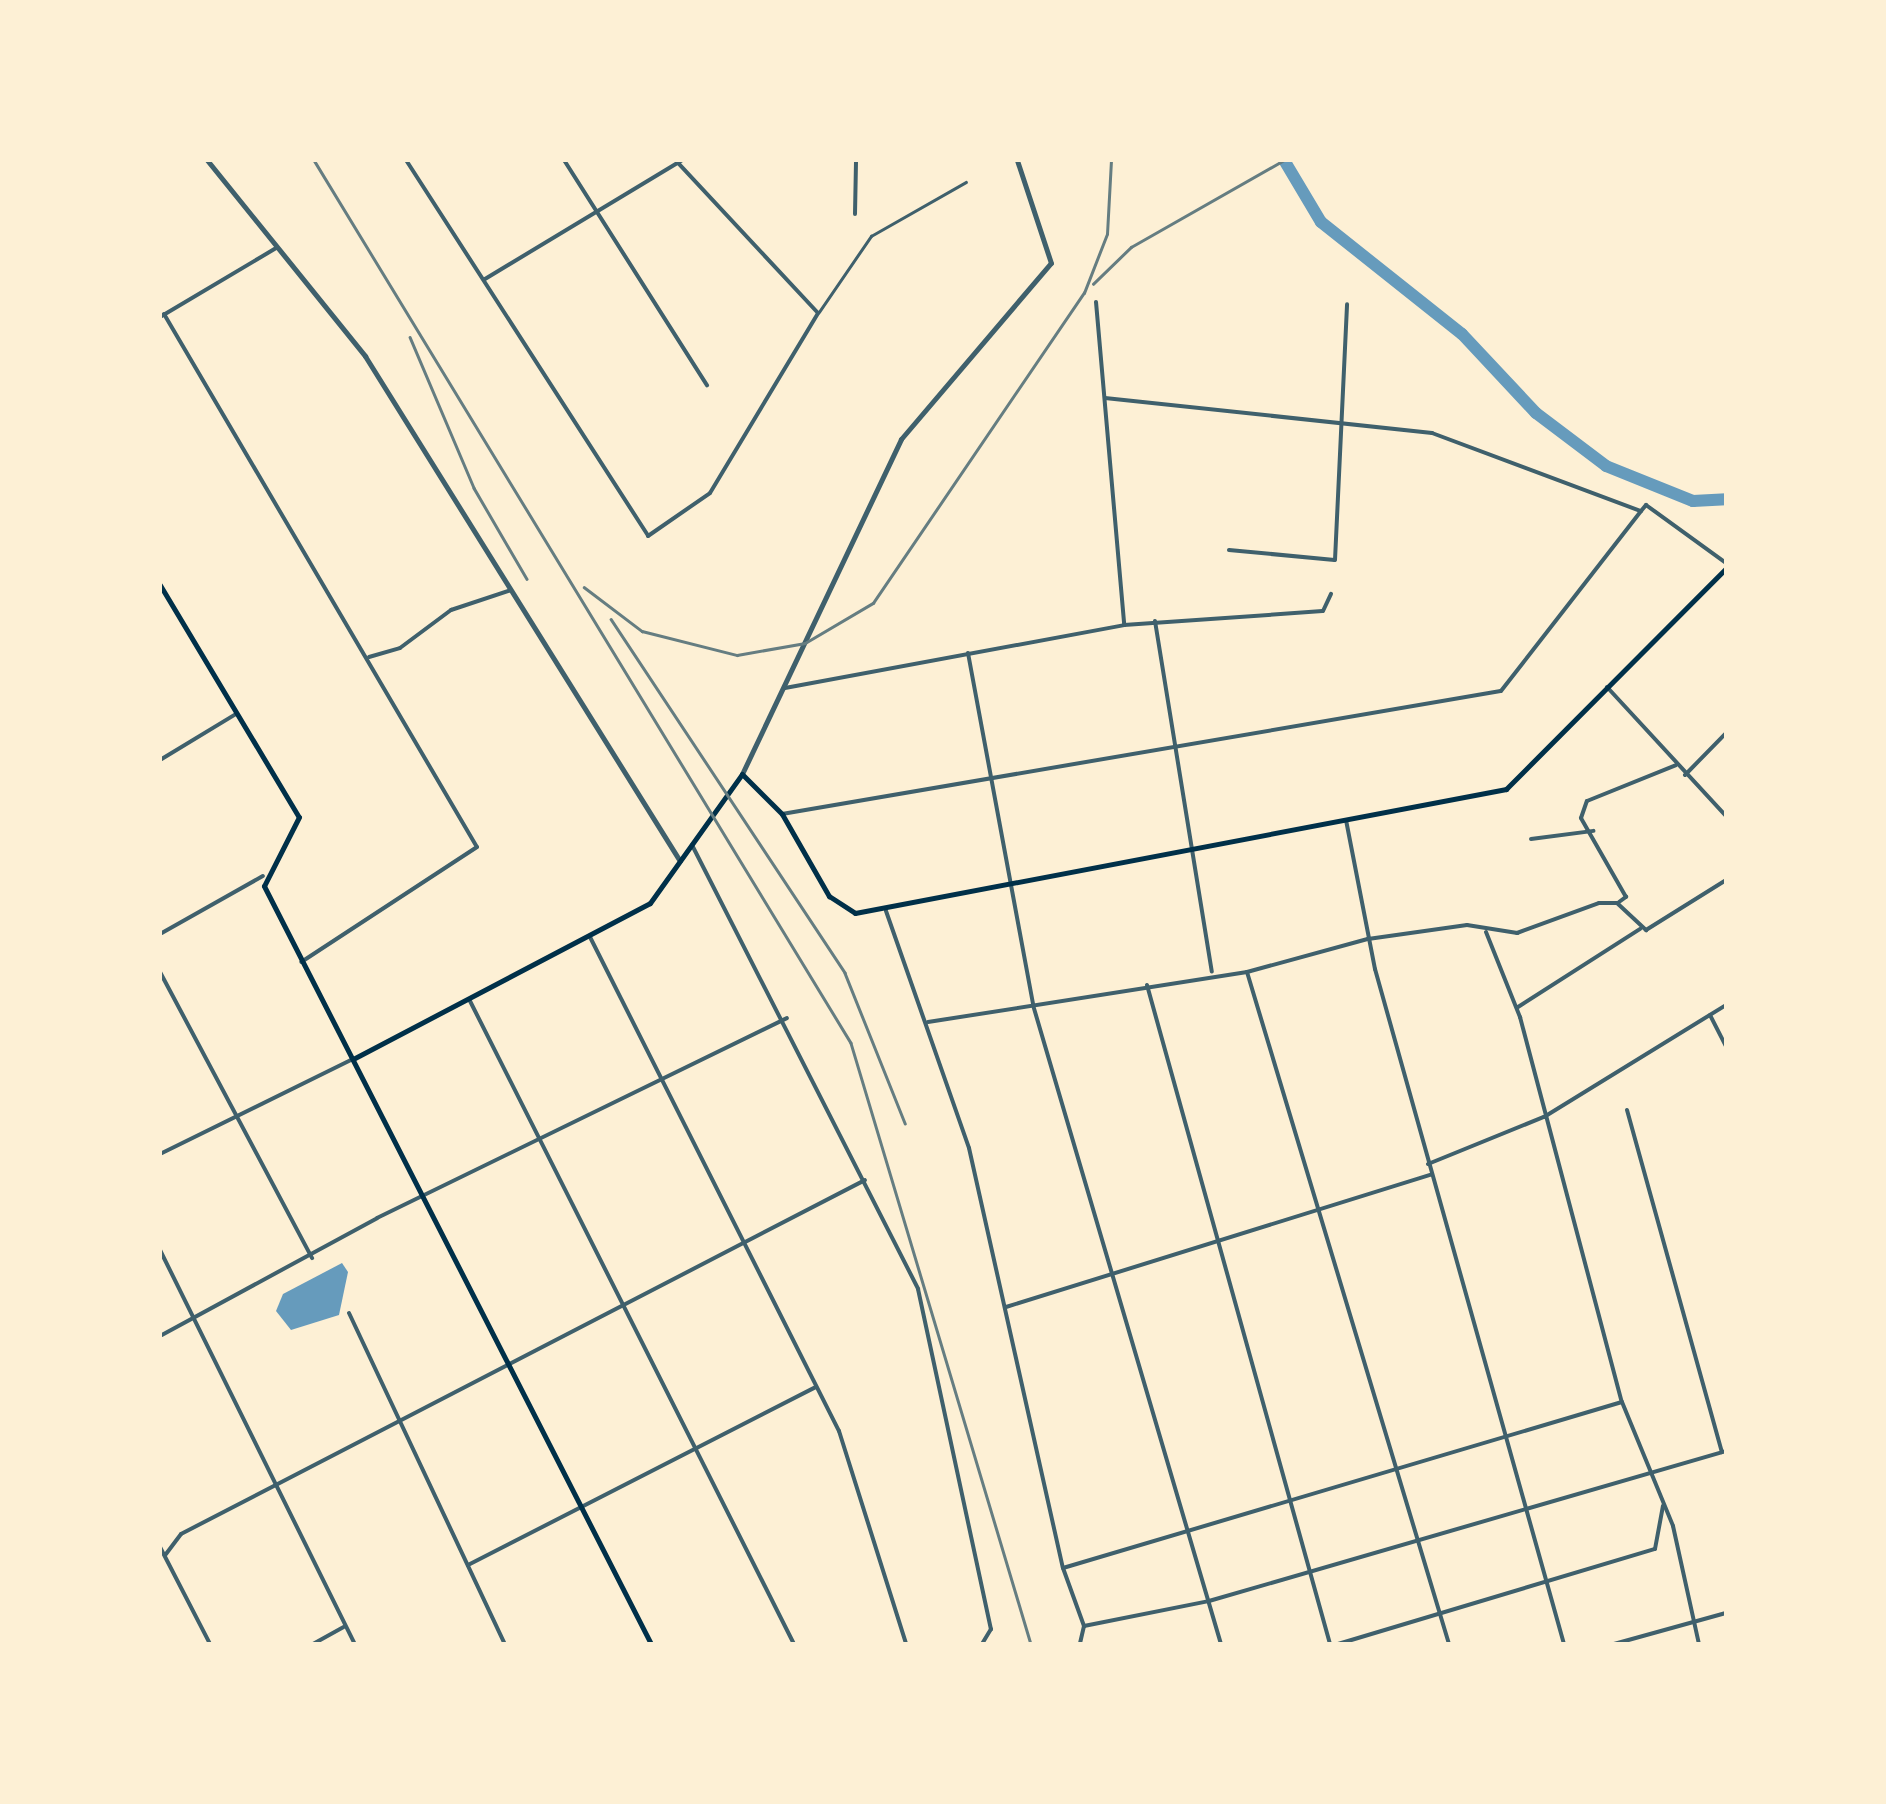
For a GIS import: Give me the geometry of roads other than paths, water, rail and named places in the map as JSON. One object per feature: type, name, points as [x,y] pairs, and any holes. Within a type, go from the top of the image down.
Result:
[{"type":"main road","points":[[354,1060],[650,903],[742,774],[782,814],[842,908],[886,910],[1010,882],[1506,789],[1726,566]]},
{"type":"main road","points":[[160,585],[299,817],[263,876],[264,886],[651,1644]]},
{"type":"street","points":[[207,160],[365,356],[680,861]]},
{"type":"street","points":[[406,160],[483,280],[648,536],[710,492],[818,313],[679,161],[596,207],[483,280]]},
{"type":"street","points":[[564,160],[707,385]]},
{"type":"street","points":[[855,214],[856,160]]},
{"type":"street","points":[[742,774],[900,439],[1051,263],[1017,160]]},
{"type":"street","points":[[278,247],[162,316],[369,657],[477,847],[301,962]]},
{"type":"street","points":[[1096,302],[1124,625]]},
{"type":"street","points":[[1229,550],[1335,560],[1347,304]]},
{"type":"street","points":[[1105,398],[1344,430],[1432,434],[1642,512]]},
{"type":"street","points":[[782,814],[1173,752],[1501,691],[1646,505],[1726,566]]},
{"type":"street","points":[[369,657],[400,648],[451,610],[511,590]]},
{"type":"street","points":[[780,689],[1124,625],[1323,612],[1331,594]]},
{"type":"street","points":[[1154,621],[1212,971]]},
{"type":"street","points":[[968,653],[1034,1006],[1222,1644]]},
{"type":"street","points":[[1607,687],[1726,816]]},
{"type":"street","points":[[160,760],[236,714]]},
{"type":"street","points":[[1685,775],[1726,733]]},
{"type":"street","points":[[928,1022],[1212,971],[1247,972],[1368,939],[1467,926],[1486,932],[1517,933],[1617,903],[1626,896],[1594,831],[1581,818],[1587,801],[1676,766]]},
{"type":"street","points":[[1346,820],[1368,939],[1564,1644]]},
{"type":"street","points":[[1531,839],[1594,831]]},
{"type":"street","points":[[692,845],[787,1018],[918,1289],[992,1640],[982,1644]]},
{"type":"street","points":[[160,934],[263,876]]},
{"type":"street","points":[[1517,1008],[1640,928],[1726,880]]},
{"type":"street","points":[[1617,903],[1640,928]]},
{"type":"street","points":[[886,910],[928,1022],[1004,1308],[1063,1568],[1084,1626],[1080,1644]]},
{"type":"street","points":[[1486,932],[1517,1008],[1622,1402],[1663,1503],[1699,1644]]},
{"type":"street","points":[[590,937],[817,1386],[894,1587],[906,1644]]},
{"type":"street","points":[[160,972],[313,1259]]},
{"type":"street","points":[[1247,972],[1442,1607],[1449,1644]]},
{"type":"street","points":[[1146,985],[1330,1644]]},
{"type":"street","points":[[470,1000],[794,1644]]},
{"type":"street","points":[[1428,1164],[1544,1117],[1726,1004]]},
{"type":"street","points":[[1710,1015],[1726,1046]]},
{"type":"street","points":[[160,1336],[787,1018]]},
{"type":"street","points":[[160,1154],[354,1060]]},
{"type":"street","points":[[1084,1626],[1209,1601],[1312,1573],[1724,1451],[1627,1110]]},
{"type":"street","points":[[1004,1308],[1319,1214],[1431,1175]]},
{"type":"street","points":[[166,1554],[181,1534],[506,1361],[865,1180]]},
{"type":"street","points":[[160,1250],[355,1644]]},
{"type":"street","points":[[349,1314],[394,1422],[505,1644]]},
{"type":"street","points":[[468,1565],[817,1386]]},
{"type":"street","points":[[1063,1568],[1622,1402]]},
{"type":"street","points":[[1338,1644],[1442,1607],[1655,1549],[1663,1503]]},
{"type":"street","points":[[160,1547],[210,1644]]},
{"type":"street","points":[[1614,1644],[1726,1613]]},
{"type":"street","points":[[313,1644],[346,1626]]},
{"type":"lane","points":[[818,313],[871,236],[966,182]]},
{"type":"water","points":[[342,1263],[348,1272],[339,1315],[291,1330],[276,1311],[283,1294]]},
{"type":"waterway","points":[[1284,160],[1321,222],[1462,334],[1536,413],[1606,466],[1693,501],[1726,499]]},
{"type":"railway","points":[[314,160],[851,1043],[1031,1644]]},
{"type":"railway","points":[[584,587],[642,631],[737,655],[805,643],[873,603],[1084,293],[1107,234],[1111,160]]},
{"type":"railway","points":[[1093,284],[1131,247],[1284,160]]},
{"type":"railway","points":[[410,337],[474,488],[527,579]]},
{"type":"railway","points":[[611,619],[845,973],[905,1123]]}]
